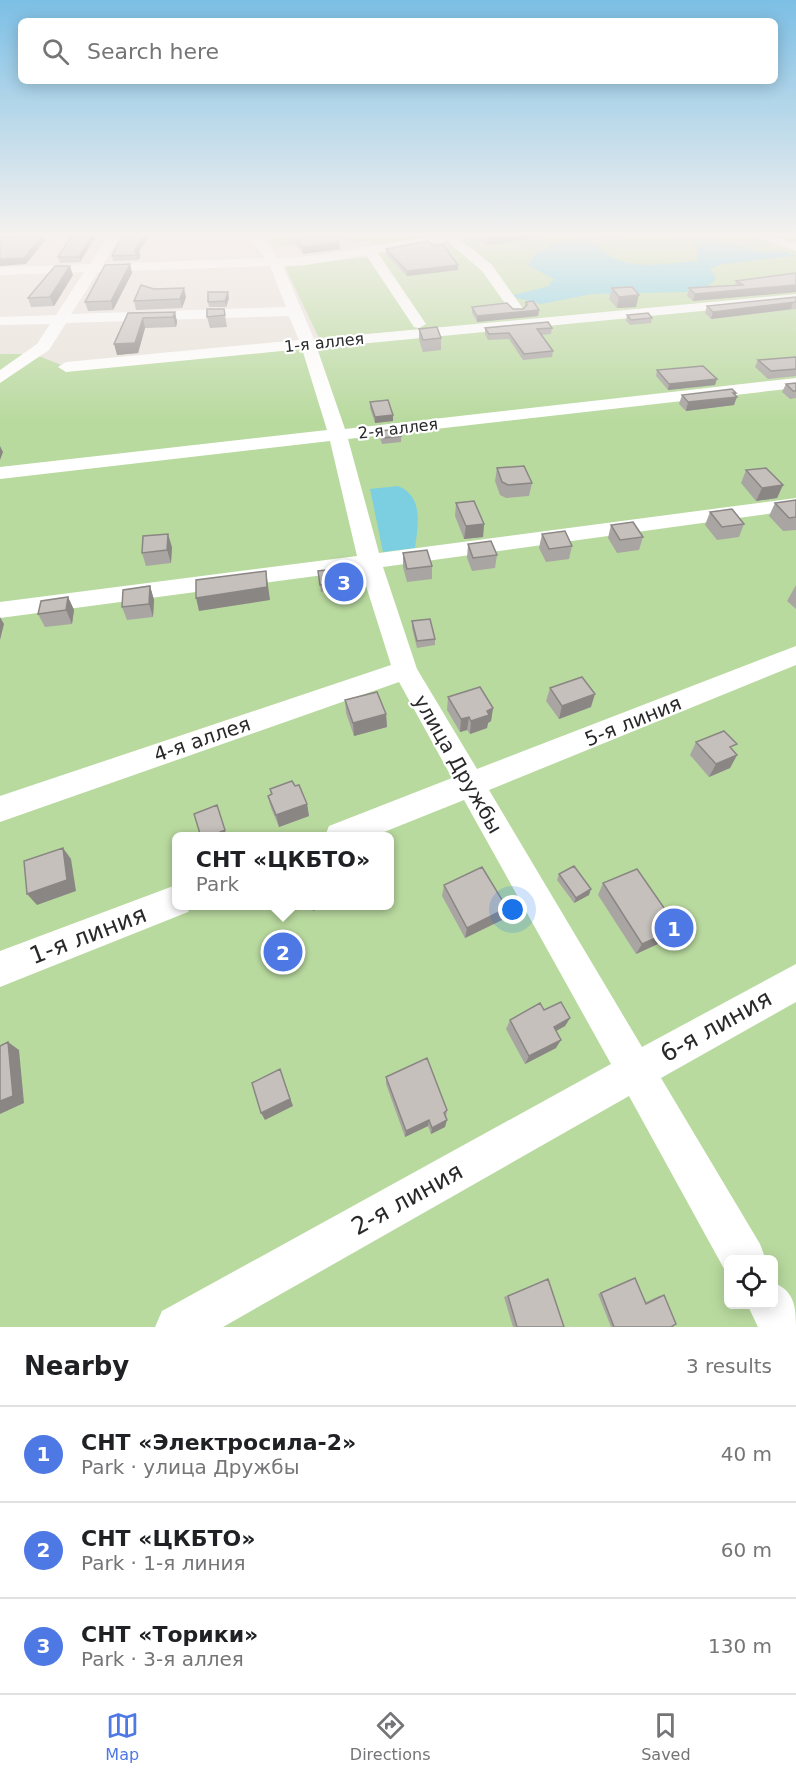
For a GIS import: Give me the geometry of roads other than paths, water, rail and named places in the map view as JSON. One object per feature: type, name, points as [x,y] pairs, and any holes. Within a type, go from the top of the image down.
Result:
[{"type":"street","points":[[0,378],[43,347],[75,296]]},
{"type":"street","name":"улица Дружбы","points":[[289,296],[308,344],[338,436],[370,562],[405,670],[741,1255]]},
{"type":"street","points":[[400,296],[419,324]]},
{"type":"street","points":[[508,296],[518,310]]},
{"type":"street","name":"1-я аллея","points":[[66,367],[796,298]]},
{"type":"street","points":[[0,321],[295,311]]},
{"type":"street","points":[[9,353],[34,354]]},
{"type":"street","name":"2-я аллея","points":[[0,473],[796,383]]},
{"type":"street","points":[[0,610],[707,518],[796,504]]},
{"type":"street","name":"5-я линия","points":[[470,786],[796,656]]},
{"type":"street","name":"4-я аллея","points":[[0,809],[405,670]]},
{"type":"street","points":[[353,832],[470,786]]},
{"type":"street","name":"1-я линия","points":[[0,969],[172,902]]},
{"type":"street","name":"6-я линия","points":[[635,1070],[796,982]]},
{"type":"street","name":"2-я линия","points":[[178,1327],[635,1070]]},
{"type":"street","points":[[772,1309],[783,1327]]},
{"type":"water","points":[[510,296],[582,296],[541,304]]},
{"type":"water","points":[[398,486],[412,497],[416,504],[418,521],[415,548],[383,552],[370,489]]},
{"type":"place","name":"СНТ «Торики»","points":[[344,582]]},
{"type":"place","name":"СНТ «Электросила-2»","points":[[674,928]]},
{"type":"place","name":"СНТ «ЦКБТО»","points":[[283,952]]}]
